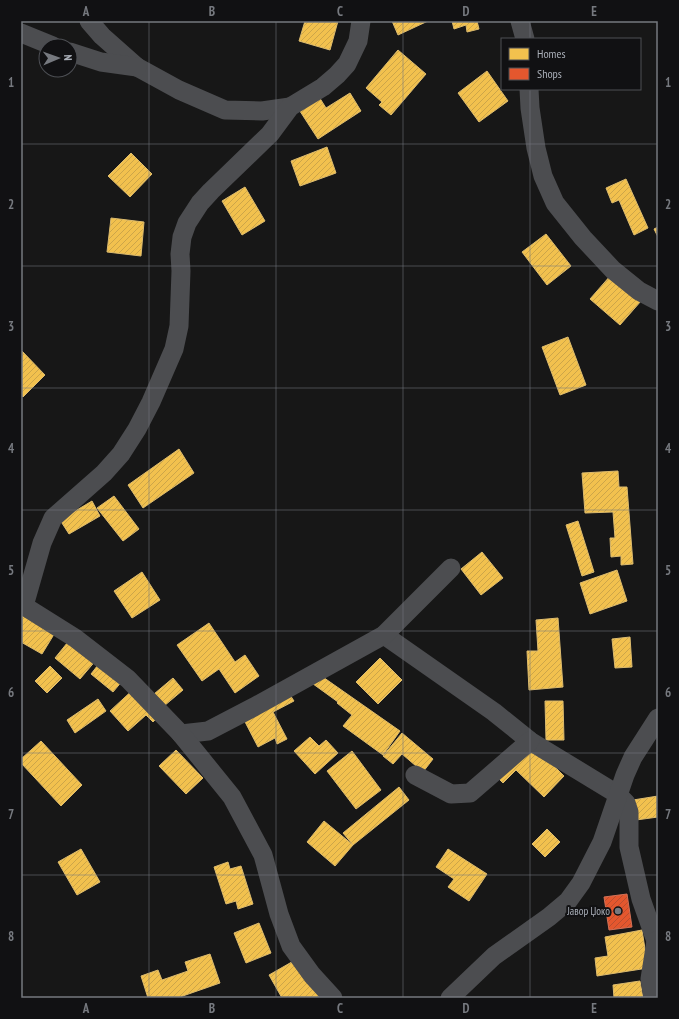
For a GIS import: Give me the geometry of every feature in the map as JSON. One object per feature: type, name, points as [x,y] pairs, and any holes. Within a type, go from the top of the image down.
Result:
[{"type":"street","points":[[89,21],[102,36],[137,67],[180,90],[225,110],[262,111],[290,107]]},
{"type":"street","points":[[333,998],[312,975],[291,946],[279,914],[263,855],[232,797],[181,734],[128,679],[75,638],[23,606],[42,543],[53,518],[104,473],[121,454],[137,429],[157,389],[174,349],[179,326],[181,271],[180,254],[182,236],[187,223],[200,203],[270,134],[290,107],[323,87],[347,64],[358,41],[361,21]]},
{"type":"street","points":[[520,21],[525,38]]},
{"type":"street","points":[[21,33],[38,40]]},
{"type":"street","points":[[78,55],[101,62],[137,67]]},
{"type":"street","points":[[529,90],[530,108],[536,148],[542,176],[555,203],[583,238],[614,270],[639,291],[658,300]]},
{"type":"street","points":[[181,734],[208,731],[384,635],[452,568]]},
{"type":"street","points":[[384,635],[494,712],[530,741],[618,794],[626,803],[629,812],[629,847],[641,899],[657,941],[650,979],[653,998]]},
{"type":"street","points":[[450,998],[494,956],[549,917],[568,901],[582,883],[602,842],[618,794],[633,757],[658,718]]},
{"type":"street","points":[[415,775],[451,794],[470,793],[530,741]]},
{"type":"building: Homes","points":[[305,21],[338,21],[330,50],[299,41]]},
{"type":"building: Homes","points":[[392,21],[428,21],[398,35]]},
{"type":"building: Homes","points":[[452,21],[477,21],[479,29],[467,32],[466,25],[454,29]]},
{"type":"building: Homes","points":[[398,50],[426,74],[391,115],[379,105],[382,102],[366,88]]},
{"type":"building: Homes","points":[[487,71],[508,101],[479,122],[458,93]]},
{"type":"building: Homes","points":[[316,92],[326,108],[350,93],[361,111],[318,139],[296,105]]},
{"type":"building: Homes","points":[[327,147],[336,173],[300,186],[291,161]]},
{"type":"building: Homes","points":[[131,153],[152,174],[130,197],[108,176]]},
{"type":"building: Homes","points":[[626,179],[648,228],[634,235],[619,200],[612,203],[606,188]]},
{"type":"building: Homes","points":[[245,187],[265,221],[242,235],[222,201]]},
{"type":"building: Homes","points":[[111,218],[144,222],[141,256],[107,252]]},
{"type":"building: Homes","points":[[658,227],[658,237],[654,229]]},
{"type":"building: Homes","points":[[546,234],[571,266],[547,285],[522,252]]},
{"type":"building: Homes","points":[[611,275],[641,301],[620,325],[590,299]]},
{"type":"building: Homes","points":[[568,337],[586,385],[560,395],[542,347]]},
{"type":"building: Homes","points":[[21,350],[45,375],[23,397],[21,395]]},
{"type":"building: Homes","points":[[179,449],[194,473],[143,508],[128,485]]},
{"type":"building: Homes","points":[[618,471],[619,487],[627,487],[633,564],[621,565],[621,556],[611,557],[610,538],[615,538],[613,512],[585,513],[582,473]]},
{"type":"building: Homes","points":[[114,496],[139,529],[123,541],[97,508]]},
{"type":"building: Homes","points":[[92,501],[100,516],[69,534],[60,520]]},
{"type":"building: Homes","points":[[578,521],[594,572],[582,576],[566,525]]},
{"type":"building: Homes","points":[[482,552],[503,578],[481,595],[461,569]]},
{"type":"building: Homes","points":[[617,570],[627,601],[590,614],[580,583]]},
{"type":"building: Homes","points":[[142,572],[160,600],[132,618],[114,591]]},
{"type":"building: Homes","points":[[24,612],[56,631],[42,654],[21,642],[21,618]]},
{"type":"building: Homes","points":[[558,618],[563,687],[529,690],[527,651],[538,651],[536,620]]},
{"type":"building: Homes","points":[[209,623],[235,662],[245,655],[259,676],[235,693],[219,669],[202,681],[177,645]]},
{"type":"building: Homes","points":[[72,637],[97,659],[80,679],[55,658]]},
{"type":"building: Homes","points":[[630,637],[632,667],[615,668],[612,639]]},
{"type":"building: Homes","points":[[380,658],[402,680],[378,704],[356,682]]},
{"type":"building: Homes","points":[[101,661],[123,680],[113,692],[91,674]]},
{"type":"building: Homes","points":[[50,666],[62,678],[47,693],[35,681]]},
{"type":"building: Homes","points":[[320,675],[400,731],[383,755],[343,726],[352,715],[337,703],[338,702],[309,681]]},
{"type":"building: Homes","points":[[173,678],[183,690],[164,706],[154,694]]},
{"type":"building: Homes","points":[[136,687],[160,715],[153,722],[146,715],[128,731],[110,711]]},
{"type":"building: Homes","points":[[288,692],[294,701],[273,712],[287,739],[277,744],[275,738],[258,747],[242,716]]},
{"type":"building: Homes","points":[[98,699],[106,711],[75,733],[67,720]]},
{"type":"building: Homes","points":[[545,701],[563,701],[564,740],[546,740]]},
{"type":"building: Homes","points":[[402,733],[433,759],[423,772],[402,754],[393,764],[383,756]]},
{"type":"building: Homes","points":[[310,737],[319,746],[326,740],[338,753],[315,774],[294,751]]},
{"type":"building: Homes","points":[[41,741],[82,785],[61,806],[21,763],[21,759]]},
{"type":"building: Homes","points":[[532,744],[564,776],[544,797],[516,770],[503,783],[499,779]]},
{"type":"building: Homes","points":[[176,750],[203,778],[186,794],[159,766]]},
{"type":"building: Homes","points":[[352,751],[381,790],[356,809],[327,771]]},
{"type":"building: Homes","points":[[399,787],[409,800],[353,845],[343,833]]},
{"type":"building: Homes","points":[[658,796],[658,817],[636,820],[633,800]]},
{"type":"building: Homes","points":[[324,821],[353,845],[335,866],[307,842]]},
{"type":"building: Homes","points":[[547,829],[560,842],[545,857],[532,844]]},
{"type":"building: Homes","points":[[81,849],[100,882],[77,895],[58,862]]},
{"type":"building: Homes","points":[[448,849],[487,874],[469,901],[448,887],[454,879],[436,867]]},
{"type":"building: Homes","points":[[228,862],[230,869],[241,866],[253,904],[238,909],[236,901],[226,904],[214,867]]},
{"type":"building: Homes","points":[[259,923],[271,953],[246,963],[234,933]]},
{"type":"building: Homes","points":[[642,930],[648,968],[597,976],[595,958],[608,956],[605,937]]},
{"type":"building: Homes","points":[[210,954],[220,983],[177,998],[148,998],[141,976],[158,970],[162,980],[188,971],[185,962]]},
{"type":"building: Homes","points":[[297,959],[320,998],[282,998],[269,975]]},
{"type":"building: Homes","points":[[640,981],[643,998],[614,998],[613,985]]},
{"type":"building: Shops","points":[[627,894],[632,927],[609,930],[604,897]]},
{"type":"place","name":"Јавор Џоко","points":[[618,911]]}]
